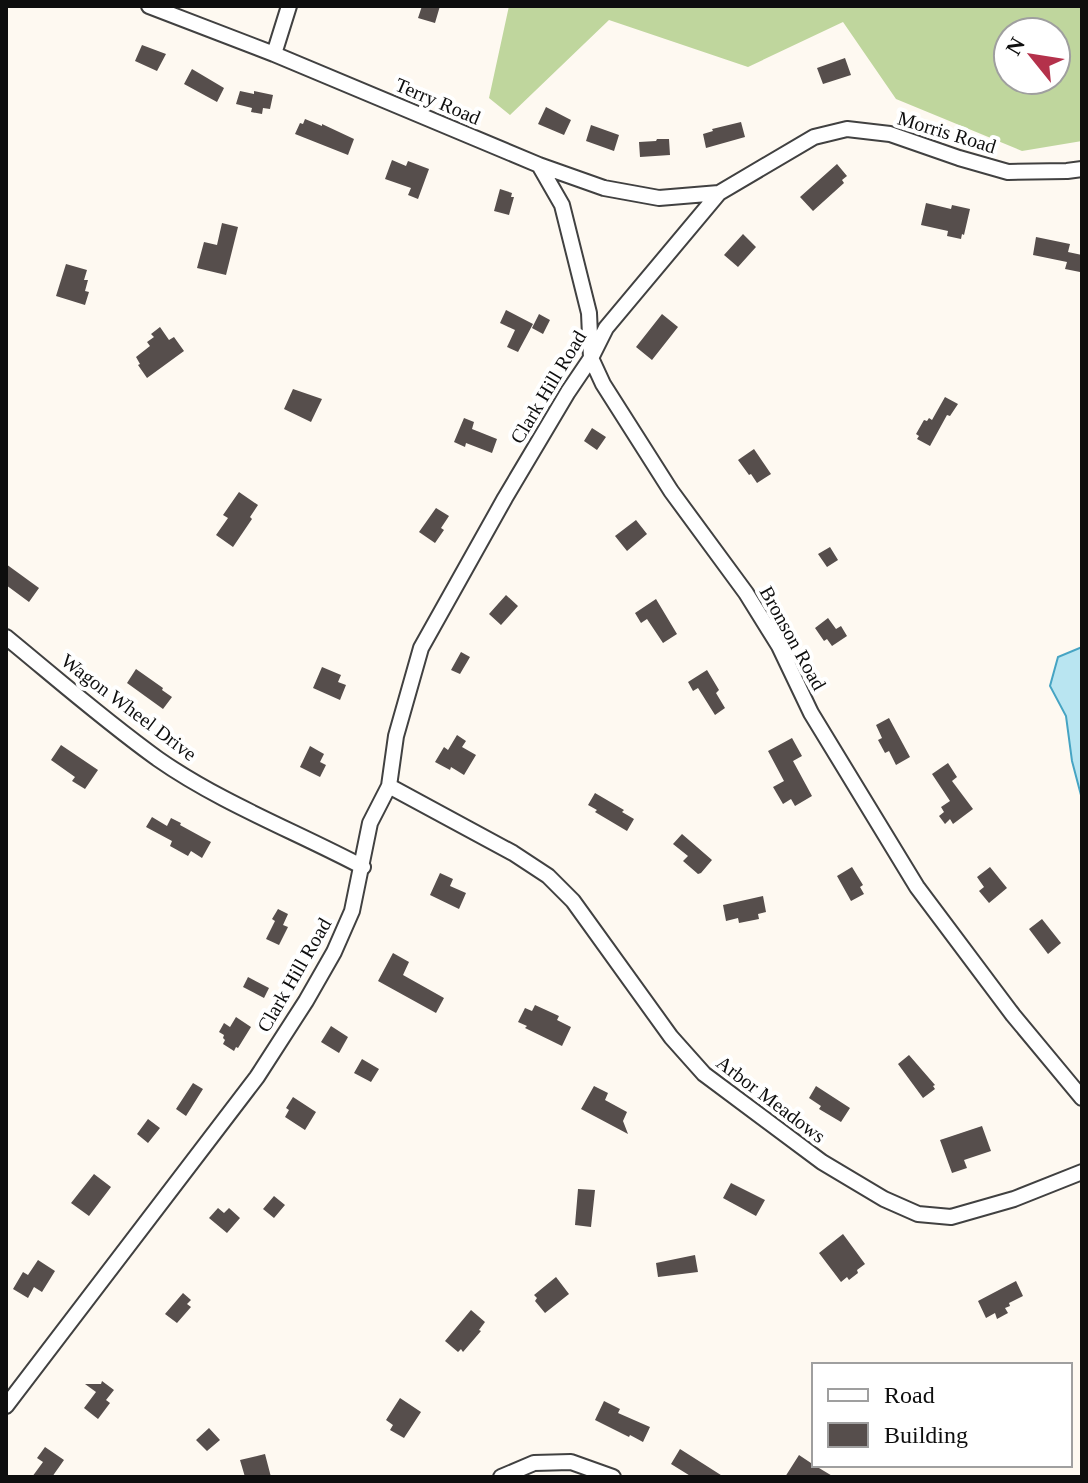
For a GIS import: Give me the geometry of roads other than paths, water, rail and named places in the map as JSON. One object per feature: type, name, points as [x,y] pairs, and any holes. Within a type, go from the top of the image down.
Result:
[{"type":"street","name":"Terry Road","points":[[149,6],[274,54],[539,165],[604,188],[659,198],[719,193]]},
{"type":"street","points":[[274,54],[289,6]]},
{"type":"street","name":"Morris Road","points":[[719,193],[814,137],[847,129],[890,134],[1008,172],[1082,169]]},
{"type":"street","name":"Bronson Road","points":[[539,165],[566,217],[589,313],[591,358],[603,384],[671,491],[746,593],[779,646],[811,713],[917,887],[1013,1015],[1082,1098]]},
{"type":"street","name":"Clark Hill Road","points":[[6,1406],[257,1077],[306,1001],[334,952],[352,911],[370,823],[389,786],[396,736],[421,648],[606,328],[719,193]]},
{"type":"street","name":"Wagon Wheel Drive","points":[[6,637],[159,759],[241,807],[363,867]]},
{"type":"street","name":"Arbor Meadows","points":[[389,786],[513,853],[548,876],[573,901],[671,1037],[704,1074],[822,1162],[884,1199],[918,1214],[951,1217],[1014,1199],[1082,1172]]},
{"type":"street","points":[[501,1477],[534,1463],[571,1462],[613,1477]]},
{"type":"water","points":[[1082,647],[1082,799],[1072,761],[1066,716],[1050,686],[1058,657]]}]
